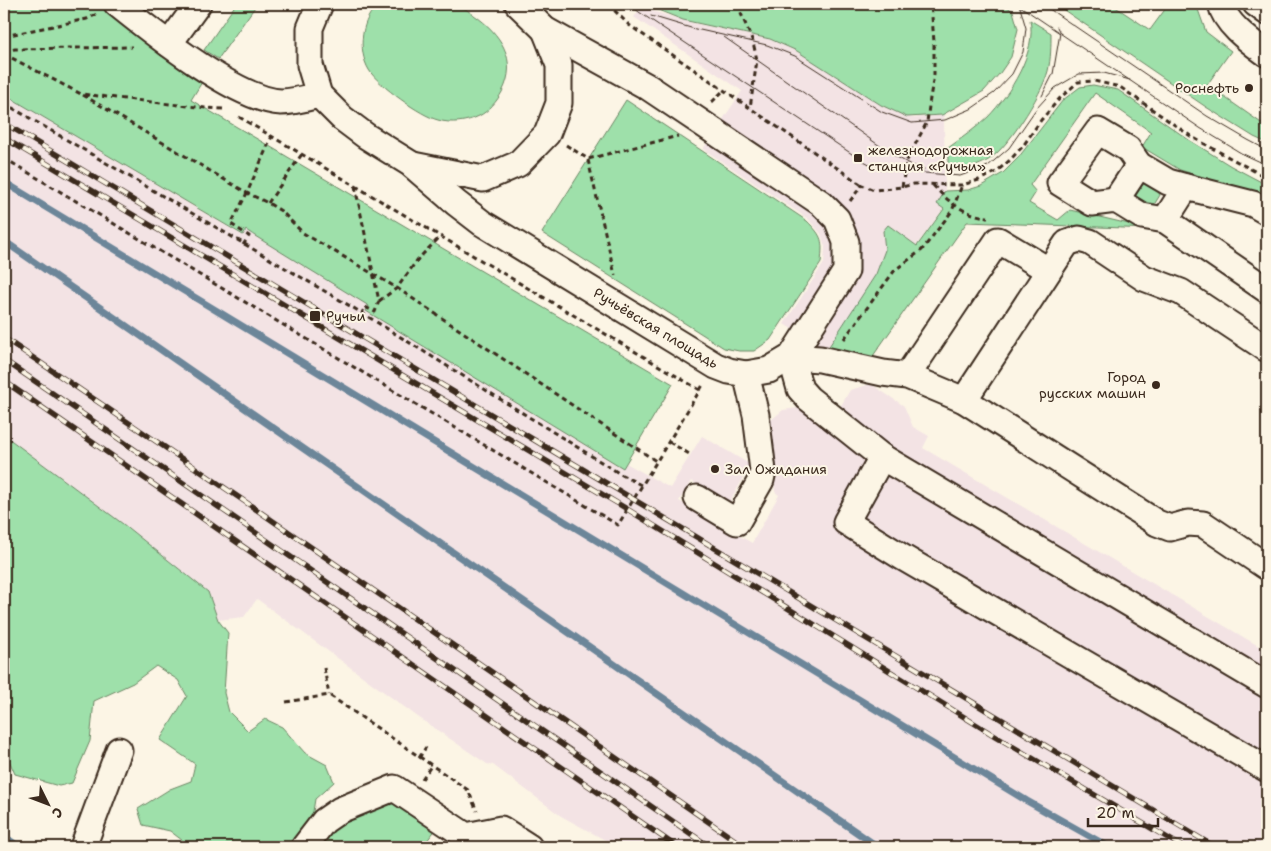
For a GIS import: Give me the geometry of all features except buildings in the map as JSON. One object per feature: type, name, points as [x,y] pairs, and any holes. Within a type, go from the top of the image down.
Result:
[{"type":"street","points":[[118,4],[149,30],[210,72],[256,97],[281,102],[319,95]]},
{"type":"street","points":[[170,44],[198,4]]},
{"type":"street","name":"Ручьёвская площадь","points":[[320,4],[310,28],[310,66],[319,95],[342,118],[366,136],[411,164],[482,223],[716,366],[746,374],[770,370],[791,357],[846,271],[846,242],[837,219],[821,203],[648,87],[545,30],[518,4]]},
{"type":"street","points":[[1221,4],[1222,9],[1241,35],[1267,54]]},
{"type":"street","points":[[1256,4],[1267,12]]},
{"type":"street","name":"Ручьёвская площадь","points":[[411,164],[484,179],[518,164],[547,134],[559,103],[559,65],[545,30]]},
{"type":"street","points":[[1267,212],[1253,204],[1168,182],[1139,165],[1128,149],[1098,131],[1060,183],[1092,203],[1116,200],[1142,216],[1165,220],[1267,290]]},
{"type":"street","points":[[1116,200],[1139,165]]},
{"type":"street","points":[[1165,220],[1186,187]]},
{"type":"street","points":[[964,400],[1067,243],[1079,239],[1090,242],[1144,278],[1181,292],[1267,349]]},
{"type":"street","points":[[907,376],[998,240],[1048,270]]},
{"type":"street","points":[[1267,568],[1203,524],[1188,523],[1170,528],[1158,523],[964,400],[907,376],[883,373],[820,359],[791,357],[800,389],[808,398],[882,457],[1267,685]]},
{"type":"street","points":[[697,498],[737,522],[761,480],[763,471],[756,415],[746,374]]},
{"type":"street","points":[[882,457],[846,522],[911,562],[1267,769]]},
{"type":"street","points":[[84,847],[119,750]]},
{"type":"street","points":[[304,847],[324,821],[340,810],[394,788],[466,836],[501,829],[529,847]]},
{"type":"path","points":[[4,36],[87,19],[118,4]]},
{"type":"path","points":[[608,4],[629,25],[862,184],[874,190],[914,184],[962,185],[996,172],[1023,146],[1041,120],[1061,97],[1078,82],[1094,81],[1120,87],[1192,137],[1267,178]]},
{"type":"path","points":[[737,4],[753,42],[756,60],[750,108]]},
{"type":"path","points":[[902,187],[906,162],[926,122],[934,75],[931,4]]},
{"type":"path","points":[[4,53],[16,49],[149,47],[170,44]]},
{"type":"path","points":[[4,53],[81,94],[247,193],[282,211],[304,233],[397,288],[656,462]]},
{"type":"path","points":[[588,159],[679,136],[724,90]]},
{"type":"path","points":[[81,94],[224,109]]},
{"type":"path","points":[[4,103],[243,245],[362,313],[641,485]]},
{"type":"path","points":[[232,113],[700,390]]},
{"type":"path","points":[[547,134],[588,159],[616,279],[613,304]]},
{"type":"path","points":[[243,245],[249,236],[230,224],[247,193],[272,136]]},
{"type":"path","points":[[268,203],[302,154]]},
{"type":"path","points":[[4,158],[618,525],[716,366]]},
{"type":"path","points":[[837,219],[862,184]]},
{"type":"path","points":[[932,184],[945,199],[954,205],[975,216],[993,218]]},
{"type":"path","points":[[355,185],[379,301],[375,312],[365,307],[362,313]]},
{"type":"path","points":[[820,359],[844,339],[894,270],[922,250],[952,211],[962,185]]},
{"type":"path","points":[[379,301],[397,288],[418,259],[442,236]]},
{"type":"path","points":[[669,442],[691,455]]},
{"type":"path","points":[[324,668],[329,695]]},
{"type":"path","points":[[286,702],[329,695],[468,790],[486,832]]},
{"type":"path","points":[[419,758],[426,747]]},
{"type":"shaded area","points":[[642,8],[693,23],[769,39],[798,52],[884,107],[913,118],[944,115],[945,191],[937,204],[944,208],[916,246],[888,225],[883,232],[885,250],[876,274],[826,351],[784,324],[824,263],[825,247],[821,234],[808,219],[703,149],[742,91],[634,17]]},
{"type":"shaded area","points":[[4,94],[242,235],[246,230],[369,306],[366,311],[623,468],[626,463],[670,488],[702,436],[751,465],[729,503],[691,481],[679,501],[752,543],[779,495],[775,492],[771,420],[783,410],[798,408],[830,425],[850,390],[871,384],[904,406],[913,427],[929,436],[923,448],[1267,651],[1267,847],[618,847],[561,816],[493,765],[487,764],[418,717],[257,599],[244,617],[218,620],[208,592],[123,524],[4,435]]},
{"type":"green space","points":[[4,4],[99,4],[202,82],[191,100],[673,384],[623,468],[366,311],[369,306],[246,230],[243,235],[4,94]]},
{"type":"green space","points":[[236,4],[257,4],[218,59],[204,50]]},
{"type":"green space","points":[[379,4],[453,4],[462,7],[483,22],[499,39],[507,58],[507,80],[498,99],[483,114],[469,120],[459,122],[443,121],[421,113],[381,84],[365,62],[362,44],[368,17]]},
{"type":"green space","points":[[643,4],[1003,4],[1013,11],[1018,29],[1011,57],[984,91],[942,115],[907,117],[881,105],[797,51],[770,39],[683,20]]},
{"type":"green space","points":[[1055,4],[1111,4],[1150,30],[1169,4],[1196,4],[1206,32],[1231,51],[1207,85],[1267,127],[1267,143],[1206,107]]},
{"type":"green space","points":[[1030,20],[1051,33],[1048,71],[1039,94],[1013,135],[993,156],[985,162],[971,167],[948,170],[948,148],[988,117],[1013,85],[1026,59],[1031,32]]},
{"type":"green space","points":[[1093,85],[1118,90],[1189,140],[1231,166],[1267,185],[1267,188],[1256,193],[1180,170],[1142,147],[1151,132],[1095,93],[1030,185],[1036,192],[1029,203],[1058,220],[1070,210],[1150,229],[967,222],[868,363],[826,351],[876,274],[885,250],[883,231],[888,225],[917,246],[944,209],[937,204],[945,191],[968,190],[981,186],[1003,173],[1018,158],[1063,100],[1080,87]]},
{"type":"green space","points":[[626,100],[807,221],[819,235],[822,244],[821,263],[770,340],[754,351],[724,348],[542,233]]},
{"type":"green space","points":[[1136,181],[1150,184],[1160,195],[1152,208],[1128,193]]},
{"type":"green space","points":[[4,435],[123,524],[208,592],[218,620],[228,633],[224,693],[229,712],[248,731],[265,719],[282,727],[305,753],[327,765],[334,782],[315,799],[311,824],[293,847],[191,847],[170,831],[143,825],[138,809],[170,789],[191,781],[195,764],[160,740],[187,696],[178,680],[156,666],[133,683],[94,701],[90,741],[72,783],[59,786],[15,774],[4,749]]},
{"type":"green space","points":[[396,800],[437,828],[422,847],[316,847],[331,826]]},
{"type":"waterway","points":[[4,182],[1027,801],[1109,847]]},
{"type":"waterway","points":[[4,241],[878,847]]},
{"type":"waterway","points":[[4,836],[19,847]]},
{"type":"tram line","points":[[629,4],[858,158],[879,169],[960,176],[988,166],[1009,148],[1036,109],[1055,88],[1079,74],[1104,73],[1130,80]]},
{"type":"tram line","points":[[1017,4],[1200,128],[1241,153],[1267,165]]},
{"type":"tram line","points":[[651,16],[691,28],[767,45],[795,56],[882,112],[912,123],[945,120],[971,109],[994,93],[1012,74],[1023,52],[1026,28],[1019,4]]},
{"type":"tram line","points":[[1042,4],[1207,116],[1267,150]]},
{"type":"tram line","points":[[1042,96],[1053,74],[1060,33],[1057,27]]},
{"type":"tram line","points":[[724,37],[890,153],[911,165],[924,169]]},
{"type":"railway","points":[[4,123],[1215,847]]},
{"type":"railway","points":[[4,138],[627,509],[995,736],[1183,847]]},
{"type":"railway","points":[[4,338],[247,503],[745,847]]},
{"type":"railway","points":[[4,360],[710,847]]},
{"type":"railway","points":[[4,381],[677,847]]},
{"type":"place","name":"Роснефть","points":[[1249,88]]},
{"type":"place","name":"железнодорожная станция «Ручьи»","points":[[858,158]]},
{"type":"place","name":"Ручьи","points":[[315,316]]},
{"type":"place","name":"Город русских машин","points":[[1156,385]]},
{"type":"place","name":"Зал Ожидания","points":[[715,469]]}]
